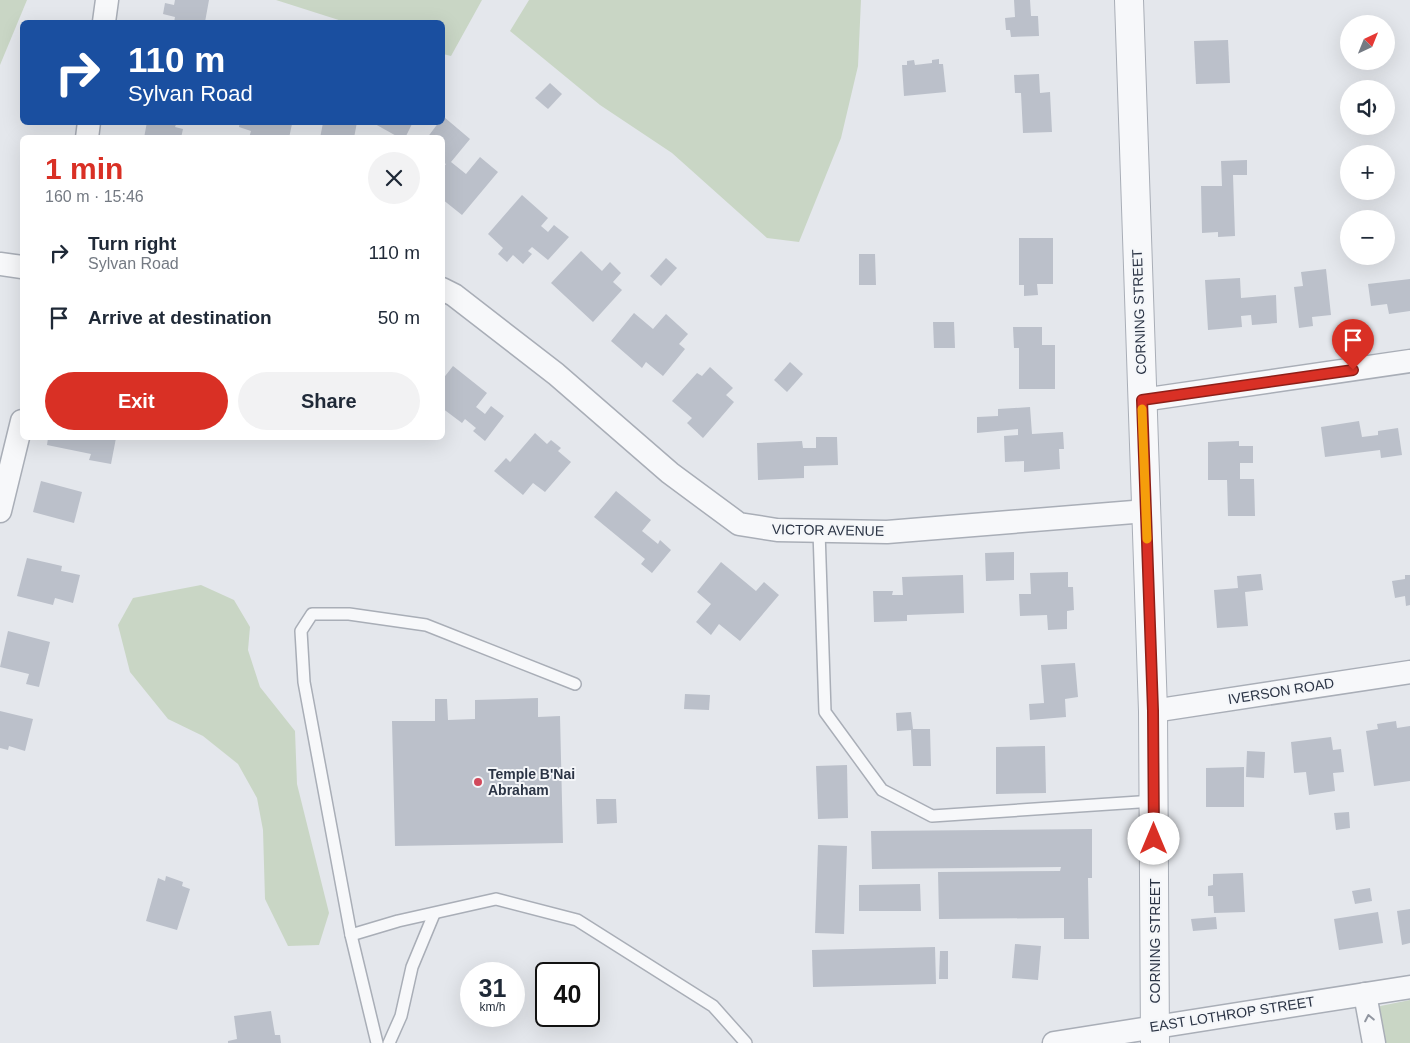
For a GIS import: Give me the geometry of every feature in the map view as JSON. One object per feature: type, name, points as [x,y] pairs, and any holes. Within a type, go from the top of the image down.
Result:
[{"type":"street","points":[[104,20],[107,0]]},
{"type":"street","name":"CORNING STREET","points":[[1129,0],[1153,711],[1155,1034]]},
{"type":"street","points":[[0,264],[20,267]]},
{"type":"street","name":"VICTOR AVENUE","points":[[445,290],[454,295],[556,374],[670,473],[739,524],[777,530],[887,532],[1146,510]]},
{"type":"street","points":[[1142,400],[1410,361]]},
{"type":"street","points":[[0,511],[20,429]]},
{"type":"street","name":"IVERSON ROAD","points":[[1153,711],[1410,672]]},
{"type":"street","name":"EAST LOTHROP STREET","points":[[1054,1043],[1155,1034],[1410,987]]},
{"type":"street","points":[[1365,994],[1374,1043]]},
{"type":"lane","points":[[819,531],[825,712],[882,790],[932,816],[1154,802]]},
{"type":"lane","points":[[377,1043],[351,935],[304,682],[301,631],[312,614],[348,614],[426,625],[575,684]]},
{"type":"lane","points":[[351,935],[398,921],[496,900],[577,920],[713,1006],[746,1043]]},
{"type":"lane","points":[[388,1043],[401,1016],[412,967],[434,914]]},
{"type":"green space","points":[[0,0],[27,0],[0,65]]},
{"type":"green space","points":[[276,0],[482,0],[451,56],[445,54],[445,20],[339,20]]},
{"type":"green space","points":[[529,0],[861,0],[858,66],[841,138],[799,242],[767,238],[672,153],[600,105],[510,31]]},
{"type":"green space","points":[[201,585],[234,600],[250,627],[248,650],[260,687],[295,731],[297,784],[329,913],[319,945],[288,946],[265,899],[263,830],[257,798],[238,764],[203,736],[168,719],[130,672],[118,625],[133,598]]},
{"type":"green space","points":[[1410,1000],[1410,1043],[1368,1043],[1361,1010]]},
{"type":"building","points":[[175,0],[209,0],[205,20],[174,20],[175,17],[163,14],[165,3],[174,5]]},
{"type":"building","points":[[1014,0],[1030,0],[1031,16],[1038,16],[1039,36],[1011,37],[1010,30],[1006,30],[1005,18],[1015,17]]},
{"type":"building","points":[[1228,40],[1230,83],[1196,84],[1194,41]]},
{"type":"building","points":[[939,59],[939,64],[943,64],[946,92],[904,96],[902,65],[907,65],[907,61],[914,60],[915,65],[932,63],[932,60]]},
{"type":"building","points":[[1039,74],[1040,93],[1050,92],[1052,132],[1023,133],[1021,93],[1015,93],[1014,75]]},
{"type":"building","points":[[550,83],[562,94],[548,109],[535,98]]},
{"type":"building","points":[[445,118],[470,139],[451,162],[466,174],[480,157],[498,172],[462,215],[445,201],[445,135],[429,135],[437,125],[445,125]]},
{"type":"building","points":[[146,125],[176,125],[175,127],[183,129],[182,135],[145,135]]},
{"type":"building","points":[[239,125],[292,125],[290,135],[250,135],[251,131],[239,127]]},
{"type":"building","points":[[323,125],[356,125],[355,135],[321,135]]},
{"type":"building","points":[[377,125],[412,125],[406,135],[395,135]]},
{"type":"building","points":[[1247,160],[1247,175],[1233,175],[1235,236],[1218,237],[1218,232],[1202,233],[1201,186],[1222,186],[1221,161]]},
{"type":"building","points":[[522,195],[548,218],[541,226],[548,232],[554,225],[569,237],[548,260],[532,247],[528,251],[532,254],[523,264],[513,255],[507,262],[498,254],[503,248],[488,234]]},
{"type":"building","points":[[1019,238],[1053,238],[1053,284],[1037,284],[1038,295],[1024,296],[1024,285],[1019,285]]},
{"type":"building","points":[[581,251],[602,271],[610,262],[621,273],[613,282],[622,290],[593,322],[551,283]]},
{"type":"building","points":[[859,254],[875,254],[876,285],[859,285]]},
{"type":"building","points":[[666,258],[677,268],[661,286],[650,276]]},
{"type":"building","points":[[1326,269],[1331,315],[1312,317],[1313,326],[1299,328],[1294,287],[1303,286],[1301,272]]},
{"type":"building","points":[[1240,278],[1241,298],[1276,295],[1277,323],[1252,325],[1251,315],[1241,316],[1242,327],[1208,330],[1205,280]]},
{"type":"building","points":[[1410,279],[1410,311],[1389,314],[1387,304],[1371,306],[1368,284]]},
{"type":"building","points":[[634,313],[653,329],[666,314],[688,334],[679,344],[685,349],[663,376],[646,362],[642,368],[611,341]]},
{"type":"building","points":[[933,322],[954,322],[955,348],[934,348]]},
{"type":"building","points":[[1013,327],[1042,327],[1042,345],[1055,345],[1055,389],[1019,389],[1019,348],[1014,348]]},
{"type":"building","points":[[790,362],[803,374],[787,392],[774,380]]},
{"type":"building","points":[[453,366],[487,393],[476,407],[485,414],[491,406],[504,416],[485,441],[473,431],[476,428],[465,419],[462,423],[445,410],[445,376]]},
{"type":"building","points":[[710,367],[733,388],[726,395],[734,402],[703,438],[687,423],[692,418],[672,401],[697,373],[702,376]]},
{"type":"building","points":[[1030,407],[1032,434],[1063,432],[1064,449],[1059,449],[1060,469],[1024,472],[1024,461],[1005,462],[1004,436],[1018,435],[1018,429],[977,433],[977,417],[998,416],[998,409]]},
{"type":"building","points":[[1359,421],[1362,437],[1378,435],[1378,431],[1398,428],[1402,455],[1381,458],[1380,450],[1325,457],[1321,427]]},
{"type":"building","points":[[535,433],[547,444],[551,440],[561,448],[558,451],[571,462],[545,492],[533,483],[523,495],[494,471],[506,458],[510,462]]},
{"type":"building","points":[[816,437],[837,437],[838,465],[804,466],[804,478],[758,480],[757,443],[802,441],[803,448],[816,448]]},
{"type":"building","points":[[48,440],[116,440],[111,464],[89,460],[91,454],[47,445]]},
{"type":"building","points":[[1239,441],[1239,446],[1253,446],[1253,463],[1240,463],[1240,479],[1254,479],[1255,516],[1228,516],[1227,480],[1208,480],[1208,442]]},
{"type":"building","points":[[41,481],[82,492],[74,523],[33,512]]},
{"type":"building","points":[[616,491],[651,520],[642,531],[658,544],[660,540],[671,550],[652,573],[641,564],[645,559],[594,517]]},
{"type":"building","points":[[1014,552],[1014,580],[986,581],[985,553]]},
{"type":"building","points":[[27,558],[62,566],[61,571],[80,575],[73,603],[55,598],[53,605],[17,596]]},
{"type":"building","points":[[721,562],[756,591],[764,582],[779,595],[740,641],[719,624],[711,635],[696,622],[711,604],[697,592]]},
{"type":"building","points":[[1068,572],[1068,587],[1073,587],[1074,610],[1067,611],[1067,629],[1048,630],[1047,615],[1020,616],[1019,594],[1031,594],[1030,573]]},
{"type":"building","points":[[1261,574],[1263,590],[1245,592],[1248,626],[1217,628],[1214,590],[1238,588],[1237,576]]},
{"type":"building","points":[[963,575],[964,613],[907,615],[907,621],[874,622],[873,591],[893,591],[892,595],[903,595],[902,577]]},
{"type":"building","points":[[1405,575],[1410,575],[1410,605],[1406,606],[1405,596],[1395,598],[1392,581],[1405,579]]},
{"type":"building","points":[[8,631],[50,642],[39,687],[26,684],[29,674],[0,667]]},
{"type":"building","points":[[1075,663],[1078,697],[1065,699],[1066,717],[1030,720],[1029,704],[1044,703],[1041,665]]},
{"type":"building","points":[[685,694],[710,695],[709,710],[684,709]]},
{"type":"building","name":"Temple B'Nai Abraham","points":[[538,698],[538,717],[560,716],[563,843],[395,846],[392,721],[435,721],[435,699],[447,699],[448,720],[475,719],[475,700]]},
{"type":"building","points":[[0,711],[33,719],[25,751],[9,746],[8,750],[0,748]]},
{"type":"building","points":[[911,712],[913,729],[930,729],[931,766],[913,766],[911,730],[897,731],[896,713]]},
{"type":"building","points":[[1396,721],[1397,728],[1410,726],[1410,781],[1374,786],[1366,731],[1378,729],[1377,724]]},
{"type":"building","points":[[1331,737],[1333,750],[1341,749],[1344,772],[1333,773],[1335,791],[1309,795],[1306,772],[1294,773],[1291,742]]},
{"type":"building","points":[[1045,746],[1046,793],[996,794],[996,747]]},
{"type":"building","points":[[1247,751],[1265,752],[1264,778],[1246,777]]},
{"type":"building","points":[[847,765],[848,818],[818,819],[816,766]]},
{"type":"building","points":[[1244,767],[1244,807],[1206,807],[1206,768]]},
{"type":"building","points":[[596,799],[616,799],[617,823],[597,824]]},
{"type":"building","points":[[1349,812],[1350,828],[1336,830],[1334,813]]},
{"type":"building","points":[[1092,829],[1092,878],[1088,878],[1089,939],[1064,939],[1064,918],[939,919],[938,872],[1060,871],[1061,867],[872,869],[871,831]]},
{"type":"building","points":[[818,845],[847,846],[844,934],[815,933]]},
{"type":"building","points":[[1243,873],[1245,912],[1214,913],[1213,896],[1208,896],[1208,886],[1213,885],[1213,874]]},
{"type":"building","points":[[166,876],[183,882],[182,886],[190,889],[177,930],[146,921],[158,878],[165,881]]},
{"type":"building","points":[[920,884],[921,911],[859,911],[859,885]]},
{"type":"building","points":[[1370,888],[1372,901],[1355,904],[1352,891]]},
{"type":"building","points":[[1410,909],[1410,943],[1402,945],[1397,911]]},
{"type":"building","points":[[1378,912],[1383,943],[1339,950],[1334,919]]},
{"type":"building","points":[[1216,917],[1217,929],[1193,931],[1191,919]]},
{"type":"building","points":[[1015,944],[1041,946],[1038,980],[1012,978]]},
{"type":"building","points":[[935,947],[936,984],[813,987],[812,950]]},
{"type":"building","points":[[940,951],[948,951],[948,979],[939,979]]},
{"type":"building","points":[[271,1011],[275,1035],[280,1035],[281,1043],[228,1043],[228,1041],[237,1039],[234,1016]]},
{"type":"slow traffic","points":[[1142,409],[1147,539]]},
{"type":"place","name":"Temple B'Nai Abraham","points":[[478,782]]},
{"type":"route","points":[[1154,839],[1153,711],[1142,400],[1353,370]]}]
